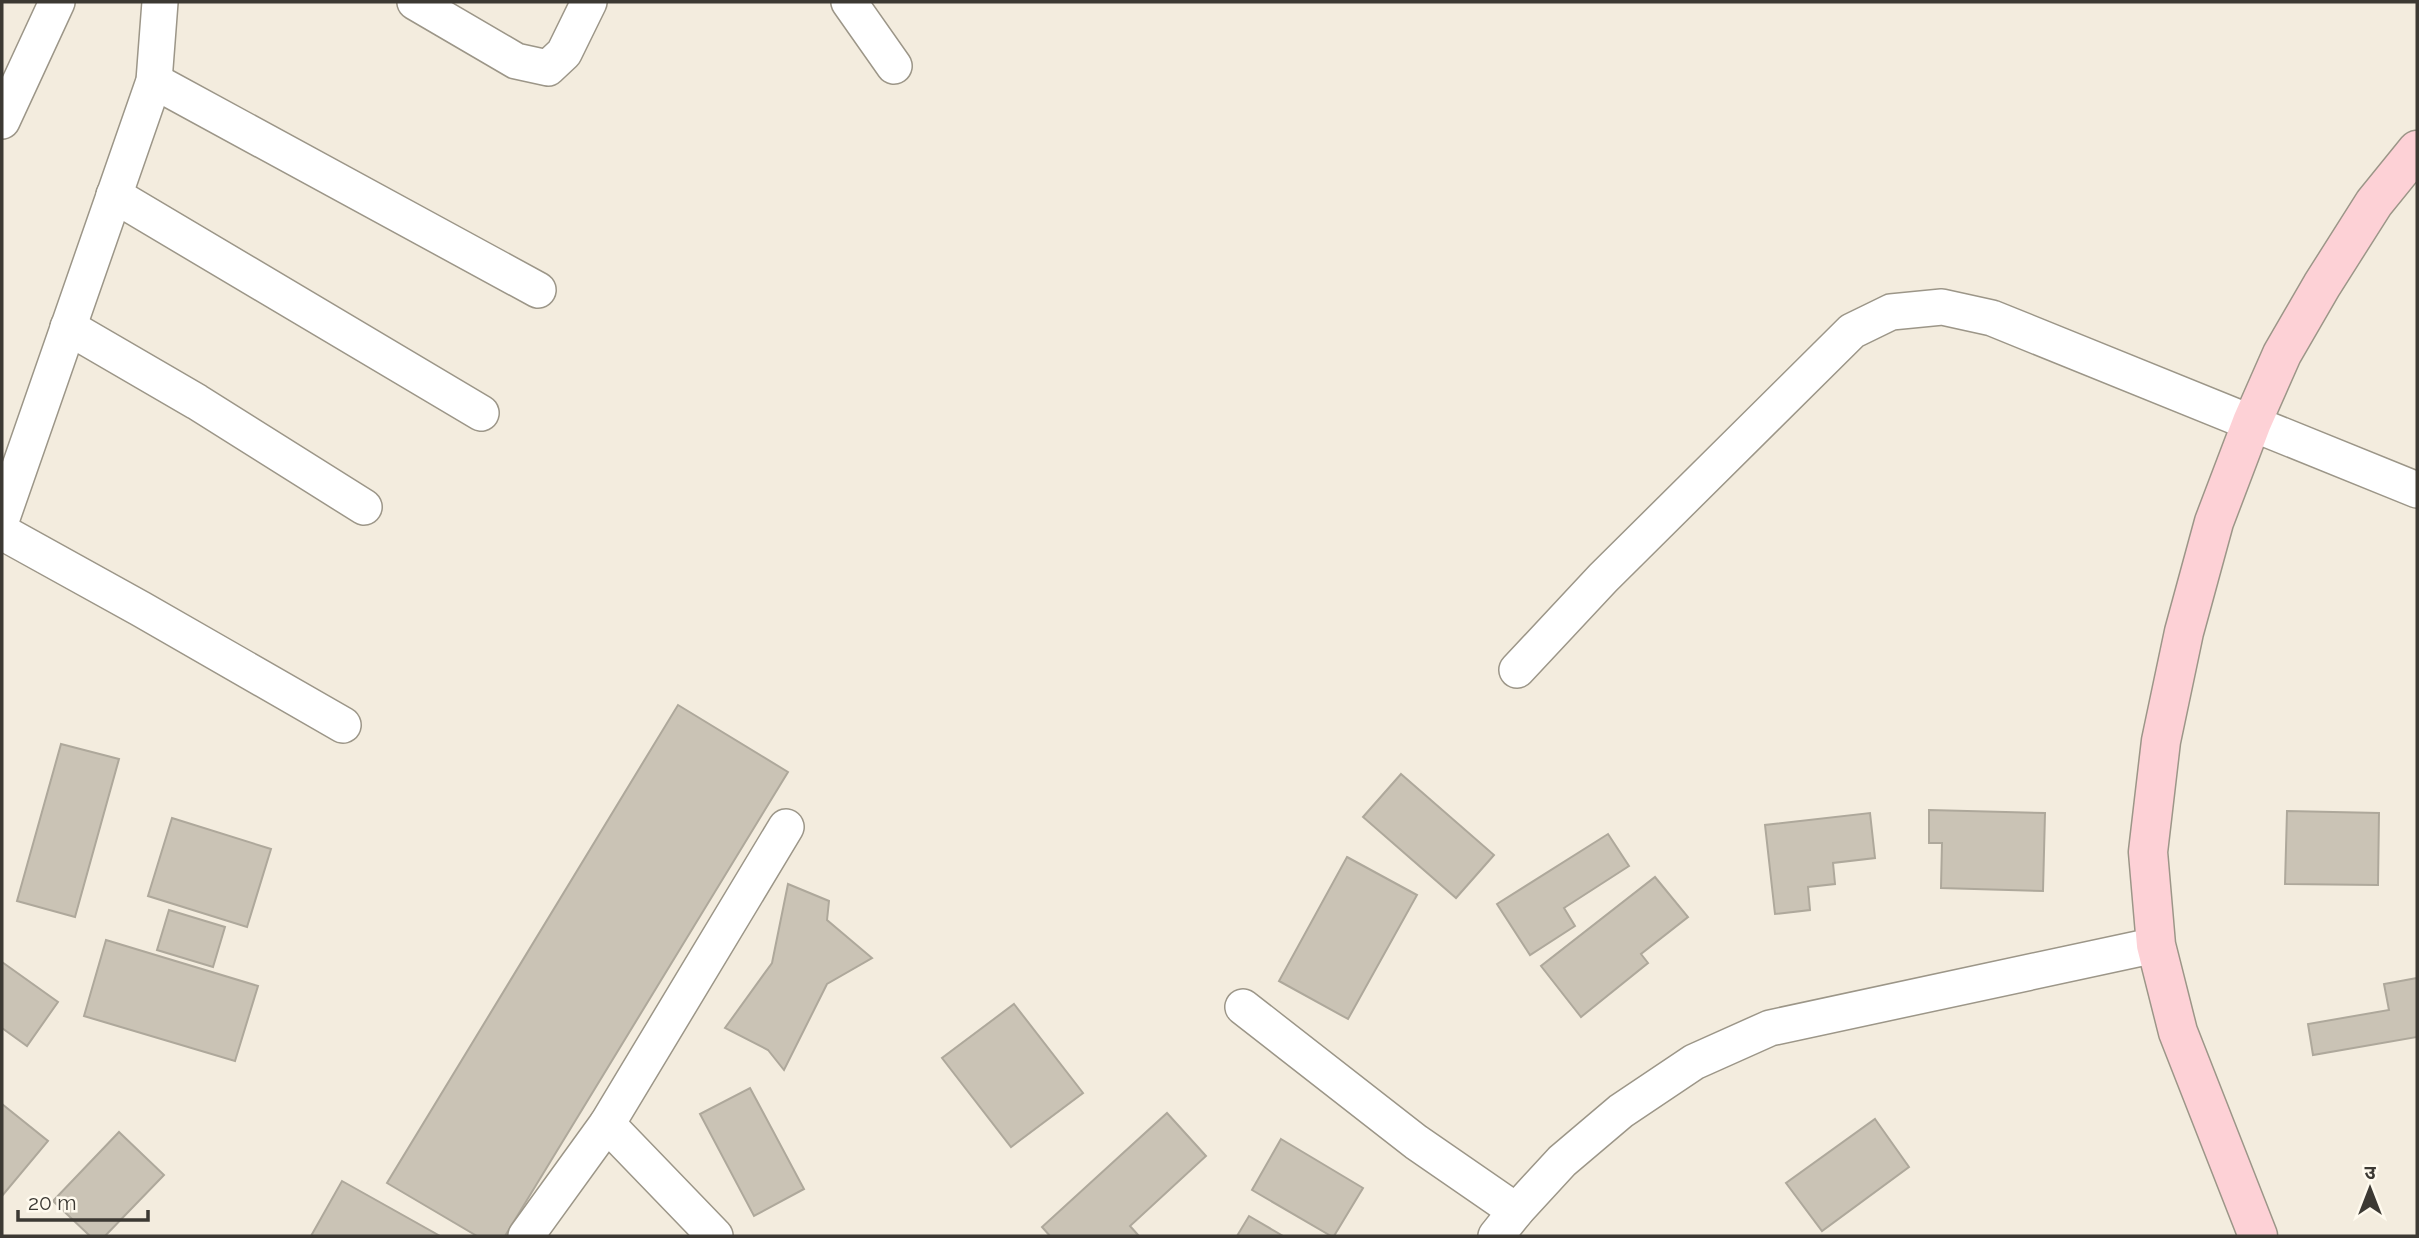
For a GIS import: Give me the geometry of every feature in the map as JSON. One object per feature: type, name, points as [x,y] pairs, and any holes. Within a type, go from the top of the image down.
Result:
[{"type":"street","points":[[2,121],[57,2]]},
{"type":"street","points":[[2,518],[154,80],[160,2]]},
{"type":"street","points":[[415,2],[516,61],[548,68],[564,53],[589,2]]},
{"type":"street","points":[[849,2],[894,66]]},
{"type":"street","points":[[154,80],[538,290]]},
{"type":"street","points":[[2258,1236],[2178,1032],[2156,946],[2148,852],[2161,741],[2184,632],[2214,522],[2252,422],[2282,354],[2322,285],[2374,203],[2417,150]]},
{"type":"street","points":[[114,195],[481,413]]},
{"type":"street","points":[[1517,670],[1603,578],[1852,331],[1891,312],[1942,307],[1992,318],[2417,490]]},
{"type":"street","points":[[68,327],[197,402],[364,507]]},
{"type":"street","points":[[2,532],[141,608],[343,725]]},
{"type":"street","points":[[526,1236],[607,1124],[786,827]]},
{"type":"street","points":[[1242,1007],[1416,1142],[1506,1223],[1562,1161],[1622,1111],[1694,1062],[1770,1028],[2156,946]]},
{"type":"street","points":[[607,1124],[715,1236]]},
{"type":"building","points":[[678,705],[788,772],[505,1236],[477,1236],[387,1183]]},
{"type":"building","points":[[61,744],[119,759],[75,917],[17,901]]},
{"type":"building","points":[[1401,774],[1494,855],[1456,898],[1363,817]]},
{"type":"building","points":[[1929,810],[2045,813],[2043,891],[1941,888],[1942,843],[1929,843]]},
{"type":"building","points":[[2287,811],[2379,813],[2378,885],[2285,884]]},
{"type":"building","points":[[1870,813],[1875,858],[1833,863],[1835,884],[1808,887],[1810,910],[1775,914],[1765,825]]},
{"type":"building","points":[[172,818],[271,849],[247,927],[148,896]]},
{"type":"building","points":[[1608,834],[1629,866],[1564,908],[1575,926],[1530,955],[1497,904]]},
{"type":"building","points":[[1347,857],[1417,895],[1348,1019],[1279,981]]},
{"type":"building","points":[[1655,877],[1688,917],[1641,954],[1648,963],[1581,1017],[1541,966]]},
{"type":"building","points":[[788,884],[829,901],[827,920],[872,958],[827,984],[784,1070],[768,1050],[725,1028],[772,963]]},
{"type":"building","points":[[169,910],[225,927],[213,967],[157,950]]},
{"type":"building","points":[[106,940],[258,986],[235,1061],[84,1016]]},
{"type":"building","points":[[2,962],[58,1002],[27,1046],[2,1028]]},
{"type":"building","points":[[2417,978],[2417,1037],[2313,1055],[2308,1024],[2389,1010],[2384,984]]},
{"type":"building","points":[[1014,1004],[1083,1093],[1011,1147],[942,1058]]},
{"type":"building","points":[[750,1088],[804,1189],[754,1216],[700,1114]]},
{"type":"building","points":[[2,1104],[48,1141],[2,1196]]},
{"type":"building","points":[[1167,1113],[1206,1156],[1130,1226],[1139,1236],[1050,1236],[1042,1227]]},
{"type":"building","points":[[1875,1119],[1909,1167],[1822,1231],[1786,1183]]},
{"type":"building","points":[[119,1132],[164,1175],[105,1236],[90,1236],[53,1201]]},
{"type":"building","points":[[1281,1139],[1363,1188],[1334,1236],[1252,1190]]},
{"type":"building","points":[[342,1181],[440,1236],[311,1236]]},
{"type":"building","points":[[1249,1216],[1283,1236],[1237,1236]]}]
